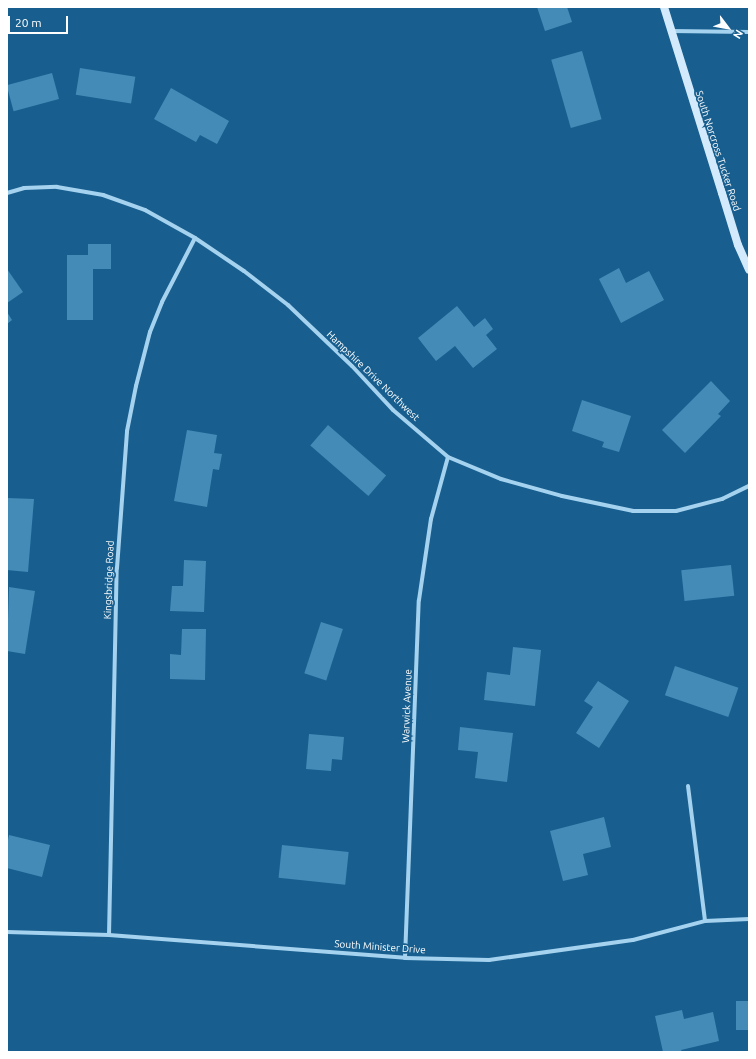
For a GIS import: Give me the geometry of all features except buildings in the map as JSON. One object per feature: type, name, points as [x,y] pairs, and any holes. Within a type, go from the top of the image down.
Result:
[{"type":"main road","name":"South Norcross Tucker Road","points":[[664,7],[686,84],[738,245],[749,270]]},
{"type":"street","points":[[671,31],[749,32]]},
{"type":"street","name":"Hampshire Drive Northwest","points":[[7,193],[24,188],[57,187],[103,195],[145,210],[195,238],[244,271],[288,305],[352,366],[394,410],[448,457],[501,479],[562,496],[633,511],[676,512],[722,499],[749,486]]},
{"type":"street","name":"Kingsbridge Road","points":[[109,935],[117,568],[127,431],[136,386],[150,332],[162,302],[195,238]]},
{"type":"street","name":"Warwick Avenue","points":[[406,958],[419,600],[431,519],[448,457]]},
{"type":"street","points":[[688,786],[705,921]]},
{"type":"street","name":"South Minister Drive","points":[[7,932],[109,935],[406,958],[489,960],[633,940],[705,921],[749,919]]}]
